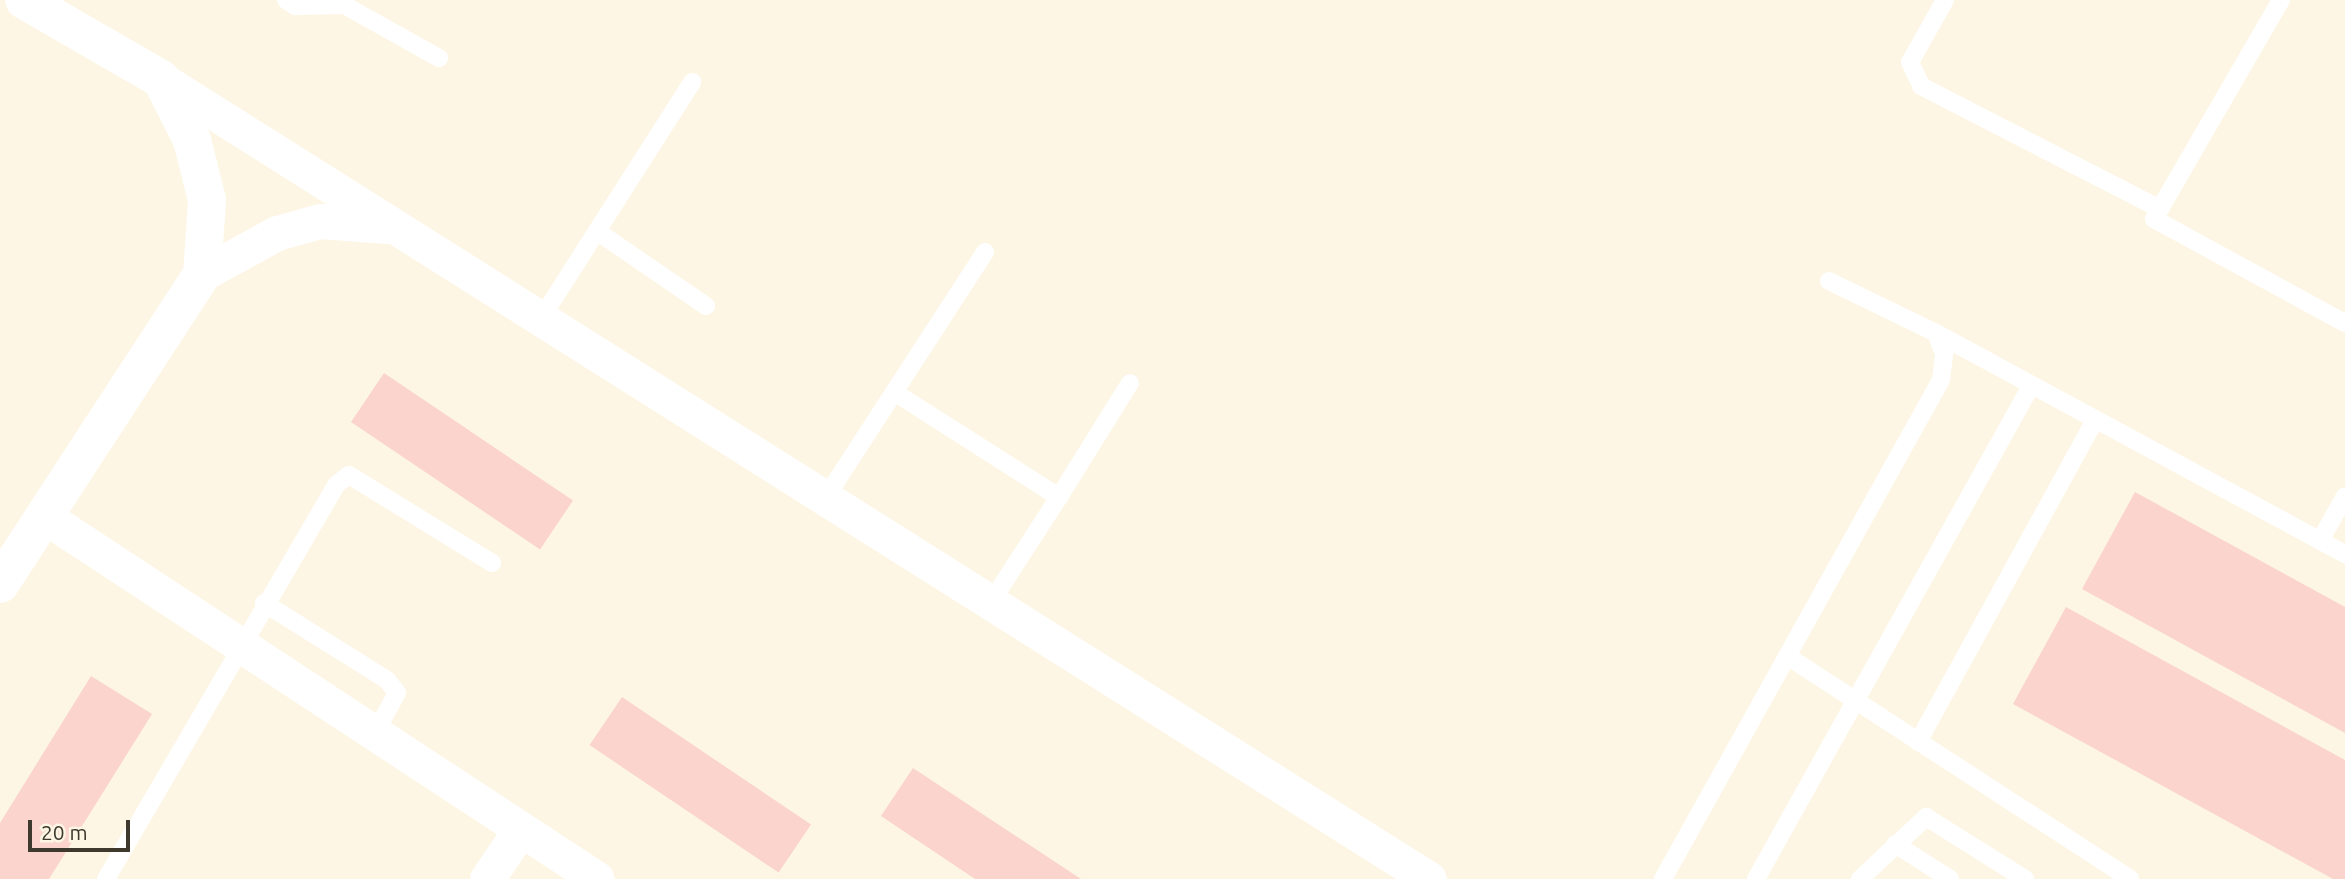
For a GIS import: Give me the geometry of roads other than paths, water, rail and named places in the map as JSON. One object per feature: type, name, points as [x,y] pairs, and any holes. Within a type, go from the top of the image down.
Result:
[{"type":"street","points":[[23,0],[161,79],[542,317],[1429,879]]},
{"type":"street","points":[[161,79],[192,140],[207,200],[202,274]]},
{"type":"street","points":[[0,584],[202,274],[277,233],[320,222],[398,228]]},
{"type":"street","points":[[44,516],[376,731],[520,830],[597,879]]},
{"type":"street","points":[[487,879],[520,830]]},
{"type":"lane","points":[[286,0],[295,6],[346,3],[439,58]]},
{"type":"lane","points":[[1945,0],[1910,62],[1920,86],[2160,209]]},
{"type":"lane","points":[[2281,0],[2154,219],[2345,324]]},
{"type":"lane","points":[[542,317],[692,82]]},
{"type":"lane","points":[[598,232],[706,306]]},
{"type":"lane","points":[[826,497],[985,252]]},
{"type":"lane","points":[[1829,281],[1936,333],[2345,554]]},
{"type":"lane","points":[[1663,879],[1941,380],[1944,354],[1936,333]]},
{"type":"lane","points":[[991,602],[1130,383]]},
{"type":"lane","points":[[1756,879],[1858,703],[2031,386]]},
{"type":"lane","points":[[894,393],[1059,497]]},
{"type":"lane","points":[[1919,742],[2095,420]]},
{"type":"lane","points":[[106,879],[335,485],[349,475],[492,563]]},
{"type":"lane","points":[[2320,541],[2345,496]]},
{"type":"lane","points":[[264,603],[387,680],[397,693],[376,731]]},
{"type":"lane","points":[[1787,656],[2130,879]]},
{"type":"lane","points":[[1860,879],[1926,817],[2025,879]]},
{"type":"lane","points":[[1895,844],[1950,879]]}]
